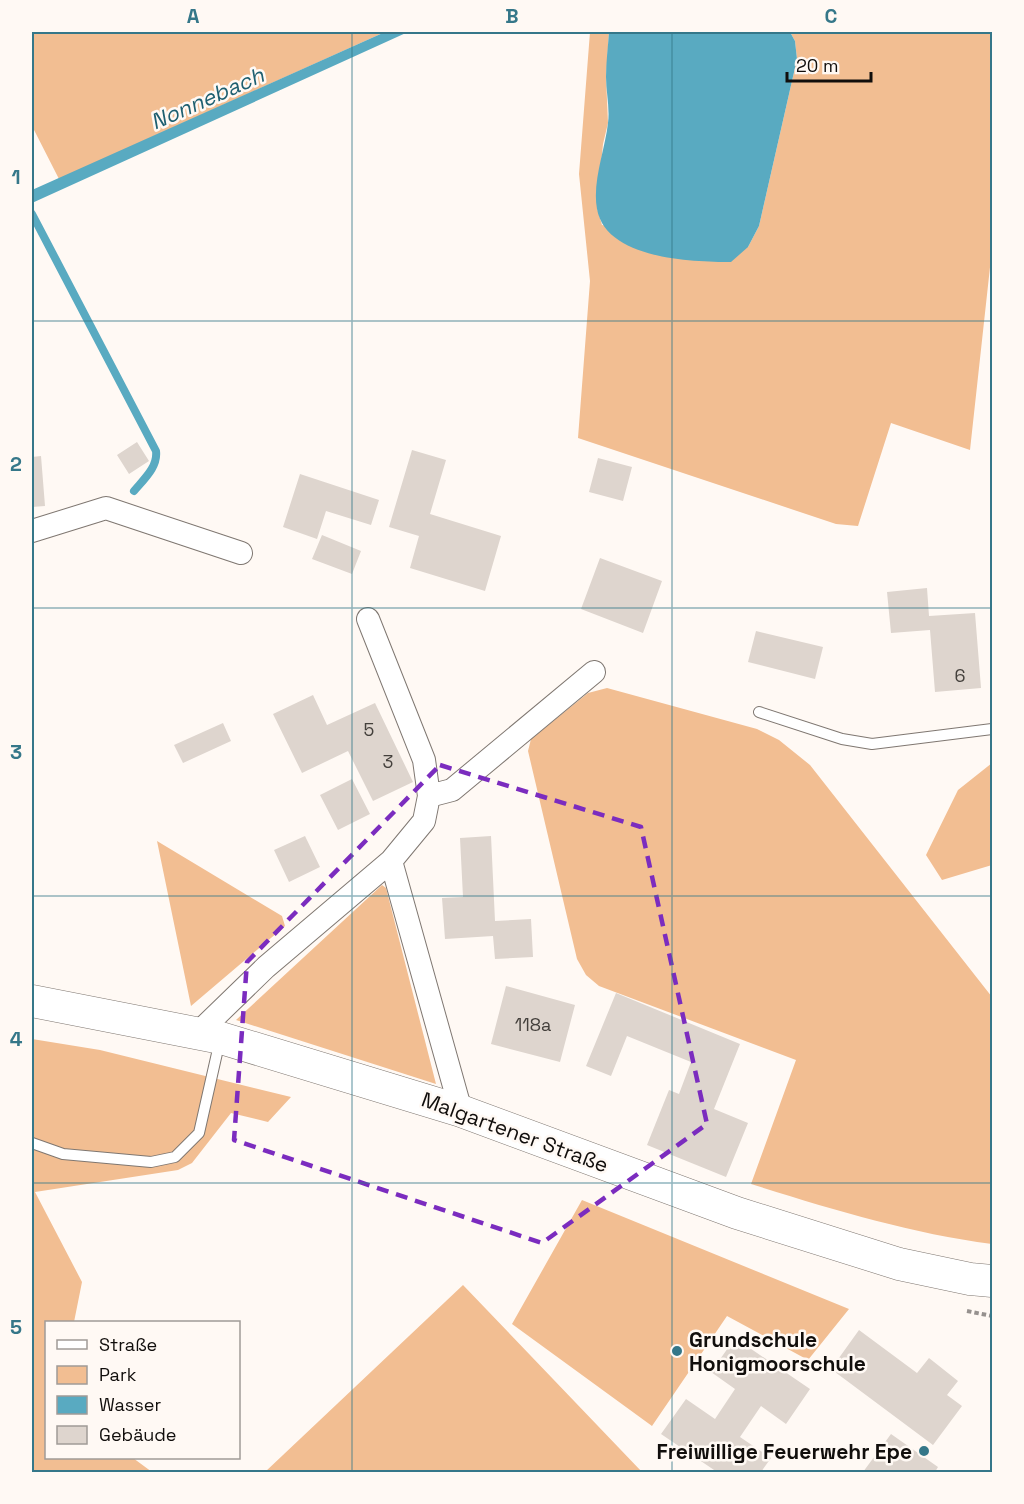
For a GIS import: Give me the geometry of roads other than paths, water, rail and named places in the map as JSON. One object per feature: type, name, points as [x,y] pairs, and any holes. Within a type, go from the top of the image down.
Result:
[{"type":"street","points":[[32,531],[106,508],[241,554]]},
{"type":"street","points":[[210,1035],[266,967],[391,861],[424,821],[429,796],[424,760],[368,619]]},
{"type":"street","points":[[429,796],[452,790],[594,672]]},
{"type":"street","points":[[391,861],[461,1111]]},
{"type":"street","name":"Malgartener Straße","points":[[32,1001],[210,1035],[461,1111],[737,1213],[899,1264],[970,1280],[993,1281]]},
{"type":"lane","points":[[759,712],[842,739],[872,744],[993,729]]},
{"type":"lane","points":[[32,1143],[63,1154],[152,1162],[175,1157],[199,1133],[210,1035]]},
{"type":"water","points":[[385,32],[408,32],[32,203],[32,190]]},
{"type":"water","points":[[609,32],[790,32],[795,41],[797,59],[759,226],[748,247],[731,262],[694,261],[652,254],[633,248],[616,238],[604,226],[597,209],[596,188],[608,117],[606,77]]},
{"type":"waterway","points":[[32,214],[156,451],[153,468],[134,491]]},
{"type":"place","name":"Grundschule Honigmoorschule","points":[[677,1351]]},
{"type":"place","name":"Freiwillige Feuerwehr Epe","points":[[924,1451]]},
{"type":"water label","name":"Nonnebach","points":[[207,98]]}]
